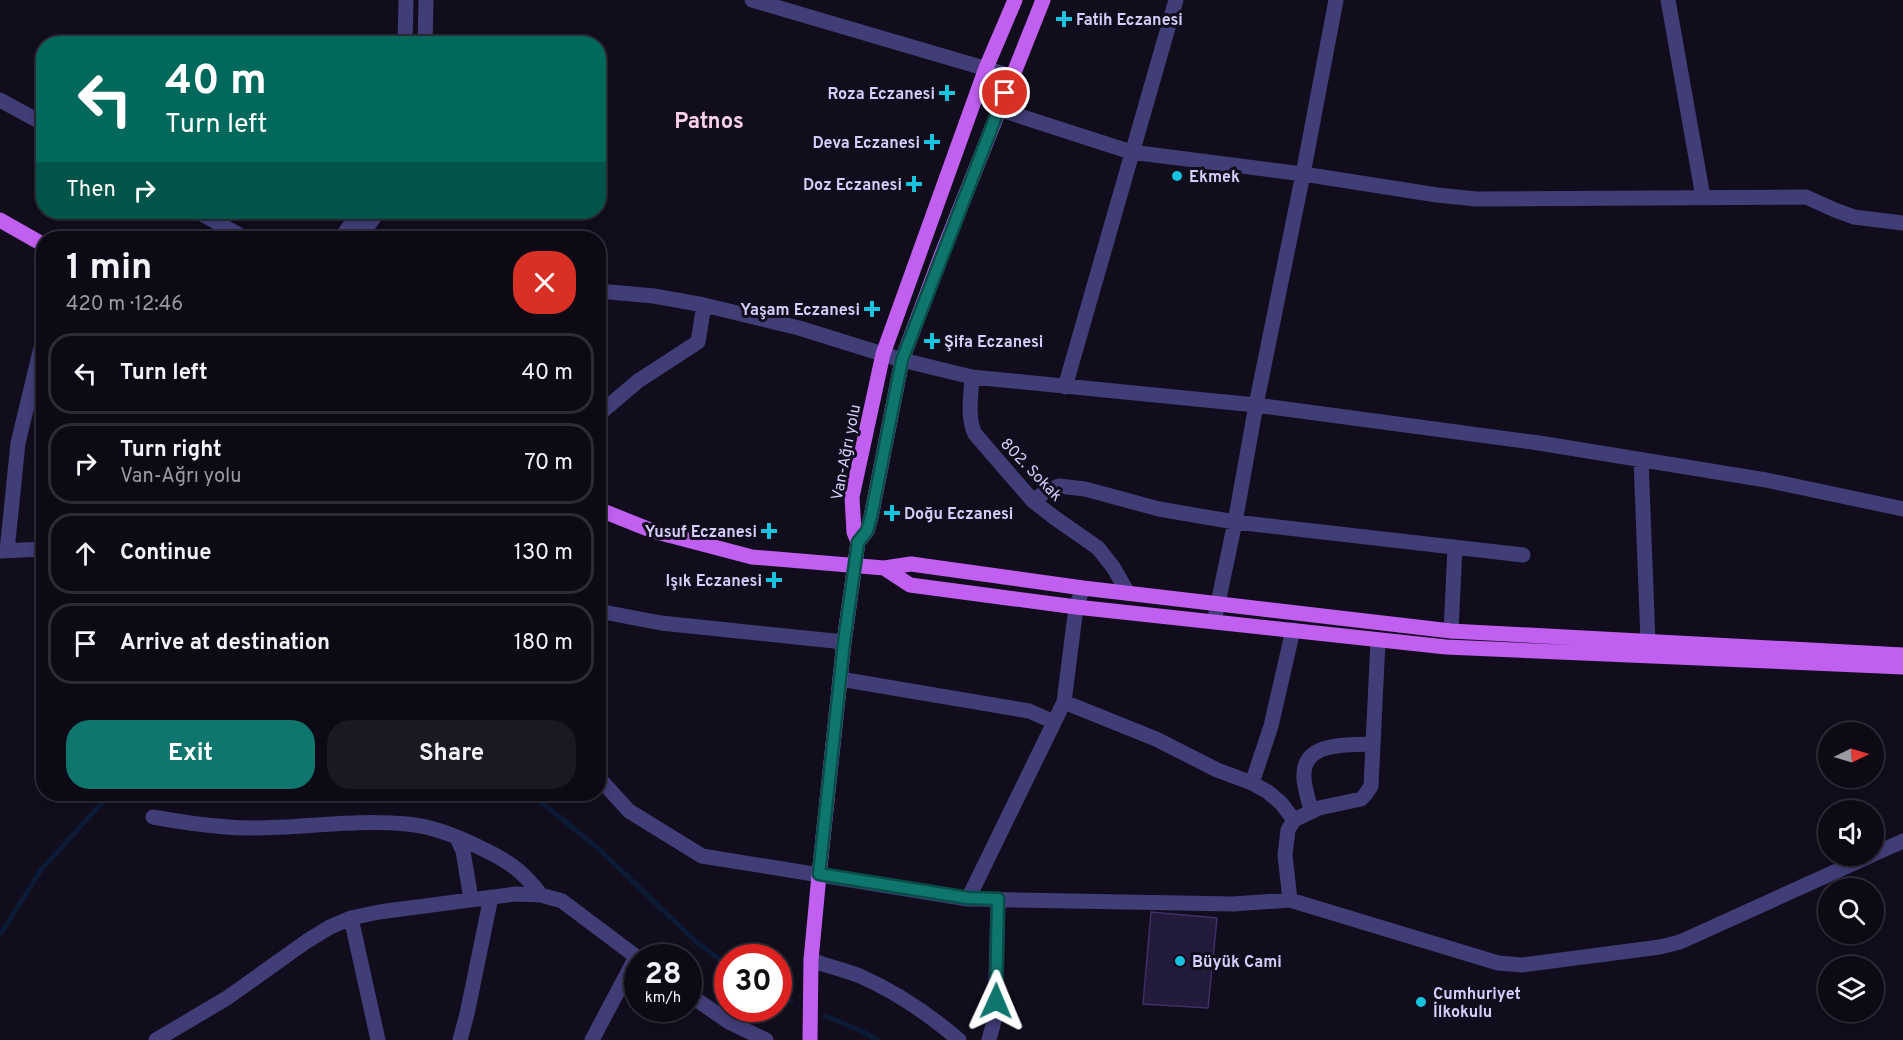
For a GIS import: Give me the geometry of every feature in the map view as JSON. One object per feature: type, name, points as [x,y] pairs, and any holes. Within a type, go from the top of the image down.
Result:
[{"type":"main road","name":"Van-Ağrı yolu","points":[[810,1040],[811,960],[819,874],[844,642],[858,542],[852,518],[852,497],[883,354],[986,68],[1015,0]]},
{"type":"main road","points":[[858,542],[867,531],[871,517],[902,360],[998,109],[1043,0]]},
{"type":"main road","points":[[0,220],[36,240]]},
{"type":"main road","points":[[606,512],[652,531],[752,557],[884,568],[911,564],[1083,588],[1451,631],[1903,655]]},
{"type":"main road","points":[[884,568],[910,585],[1076,607],[1378,641],[1446,647],[1903,667]]},
{"type":"street","points":[[405,36],[406,0]]},
{"type":"street","points":[[425,36],[426,0]]},
{"type":"street","points":[[752,0],[1011,76]]},
{"type":"street","points":[[1065,387],[1176,0]]},
{"type":"street","points":[[1214,622],[1304,174],[1336,0]]},
{"type":"street","points":[[1668,0],[1703,197]]},
{"type":"street","points":[[0,100],[36,120]]},
{"type":"street","points":[[998,109],[1131,152],[1304,174],[1437,195],[1476,199],[1806,197],[1854,216],[1903,223]]},
{"type":"street","points":[[211,219],[232,231]]},
{"type":"street","points":[[606,292],[654,296],[704,305],[799,328],[902,360],[972,377],[1256,405],[1539,443],[1766,480],[1903,508]]},
{"type":"street","points":[[606,408],[638,381],[698,342],[704,305]]},
{"type":"street","points":[[36,368],[18,443],[3,551],[36,549]]},
{"type":"street","name":"802. Sokak","points":[[972,377],[970,414],[972,428],[1033,501],[1098,548],[1113,567],[1128,593]]},
{"type":"street","points":[[1641,460],[1648,641]]},
{"type":"street","points":[[1033,501],[1059,486],[1085,489],[1159,509],[1235,522],[1523,555]]},
{"type":"street","points":[[1451,631],[1455,547]]},
{"type":"street","points":[[968,898],[1064,702],[1076,607],[1083,588]]},
{"type":"street","points":[[606,613],[661,623],[844,642]]},
{"type":"street","points":[[1252,783],[1271,726],[1293,630]]},
{"type":"street","points":[[1290,900],[1285,855],[1288,830],[1294,820],[1336,804],[1355,802],[1365,795],[1372,780],[1378,641]]},
{"type":"street","points":[[840,679],[1029,711],[1054,722]]},
{"type":"street","points":[[1064,702],[1156,739],[1217,770],[1252,783],[1281,803],[1294,820]]},
{"type":"street","points":[[1311,812],[1304,777],[1310,758],[1316,752],[1329,747],[1373,744]]},
{"type":"street","points":[[606,786],[629,811],[702,856],[968,898],[1233,903],[1290,900],[1498,963],[1522,965],[1660,947],[1680,942],[1849,866]]},
{"type":"street","points":[[153,817],[209,826],[252,828],[353,822],[409,824],[457,838],[506,860],[528,878],[541,895]]},
{"type":"street","points":[[457,838],[465,859],[471,899]]},
{"type":"street","points":[[1884,850],[1903,841]]},
{"type":"street","points":[[156,1040],[227,998],[330,927],[351,918],[471,899],[516,894],[541,895],[562,901],[624,947]]},
{"type":"street","points":[[460,1040],[491,897]]},
{"type":"street","points":[[989,1040],[995,1017],[998,899]]},
{"type":"street","points":[[351,918],[378,1040]]},
{"type":"street","points":[[811,960],[860,976],[899,997],[937,1021],[959,1040]]},
{"type":"street","points":[[592,1040],[624,981]]},
{"type":"street","points":[[702,1004],[729,1022],[766,1040]]},
{"type":"building","name":"Büyük Cami","points":[[1151,912],[1217,918],[1208,1008],[1143,1004]]},
{"type":"waterway","points":[[0,935],[41,870],[104,801]]},
{"type":"waterway","points":[[540,801],[599,849],[693,939],[714,955]]},
{"type":"waterway","points":[[825,1016],[862,1031],[877,1040]]},
{"type":"place","name":"Fatih Eczanesi","points":[[1064,19]]},
{"type":"place","name":"Roza Eczanesi","points":[[947,93]]},
{"type":"place","name":"Deva Eczanesi","points":[[932,142]]},
{"type":"place","name":"Ekmek","points":[[1177,176]]},
{"type":"place","name":"Doz Eczanesi","points":[[914,184]]},
{"type":"place","name":"Yaşam Eczanesi","points":[[872,309]]},
{"type":"place","name":"Şifa Eczanesi","points":[[932,341]]},
{"type":"place","name":"Doğu Eczanesi","points":[[892,513]]},
{"type":"place","name":"Yusuf Eczanesi","points":[[769,531]]},
{"type":"place","name":"Işık Eczanesi","points":[[774,580]]},
{"type":"place","name":"Büyük Cami","points":[[1180,961]]},
{"type":"place","name":"Cumhuriyet İlkokulu","points":[[1421,1002]]},
{"type":"district","name":"Patnos","points":[[709,120]]},
{"type":"route","points":[[996,1001],[998,899],[968,898],[819,874],[844,642],[858,542],[867,531],[871,517],[902,360],[1005,93]]}]
